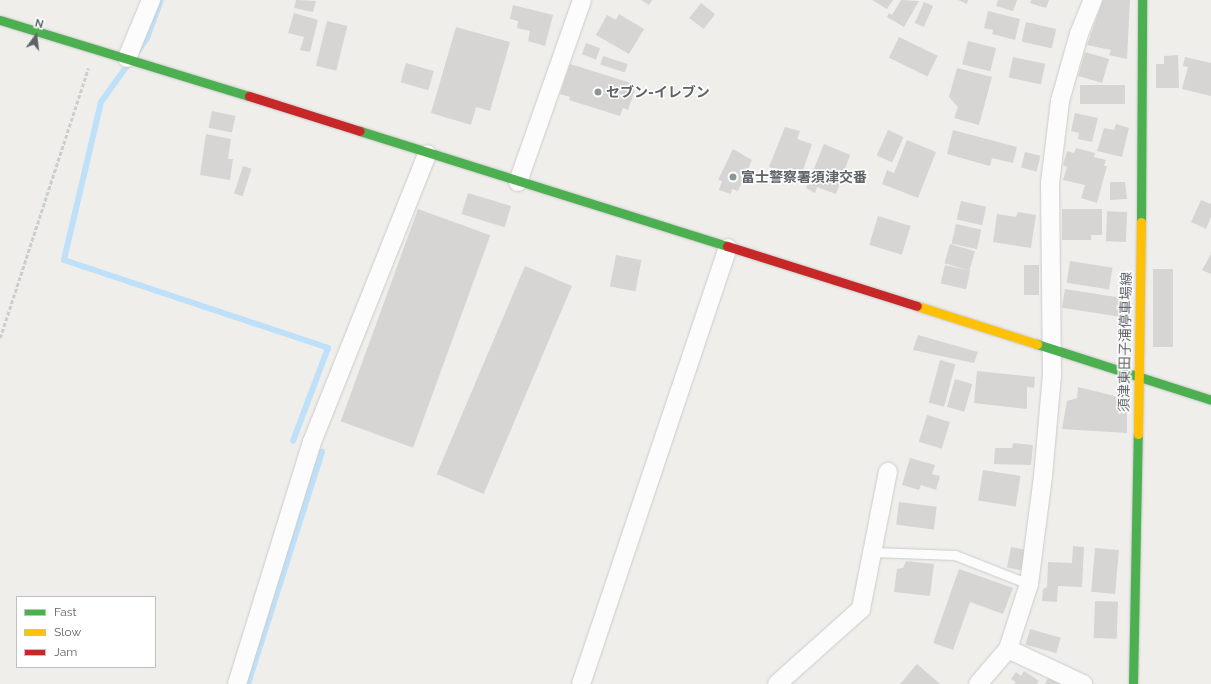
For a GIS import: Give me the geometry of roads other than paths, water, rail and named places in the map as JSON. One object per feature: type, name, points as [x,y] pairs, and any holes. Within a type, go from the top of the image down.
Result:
[{"type":"street","points":[[127,58],[151,0]]},
{"type":"street","points":[[518,182],[582,0]]},
{"type":"street","points":[[978,684],[1008,649],[1029,584],[1045,461],[1052,376],[1050,348],[1050,183],[1060,101],[1079,34],[1093,0]]},
{"type":"street","name":"須津東田子浦停車場線","points":[[1133,684],[1143,131],[1142,0]]},
{"type":"street","points":[[0,20],[94,50],[127,58],[427,154],[1050,348],[1138,378],[1211,400]]},
{"type":"street","points":[[237,684],[312,442],[427,154]]},
{"type":"street","points":[[581,684],[728,248]]},
{"type":"street","points":[[777,684],[860,609],[873,552],[888,472]]},
{"type":"street","points":[[1008,649],[1083,684]]},
{"type":"lane","points":[[873,552],[955,555],[1029,584]]},
{"type":"waterway","points":[[138,51],[147,38],[161,0]]},
{"type":"waterway","points":[[129,63],[101,102],[64,260],[328,348],[293,441]]},
{"type":"waterway","points":[[248,684],[322,452]]},
{"type":"place","name":"セブン-イレブン","points":[[598,92]]},
{"type":"place","name":"富士警察署須津交番","points":[[733,177]]}]
